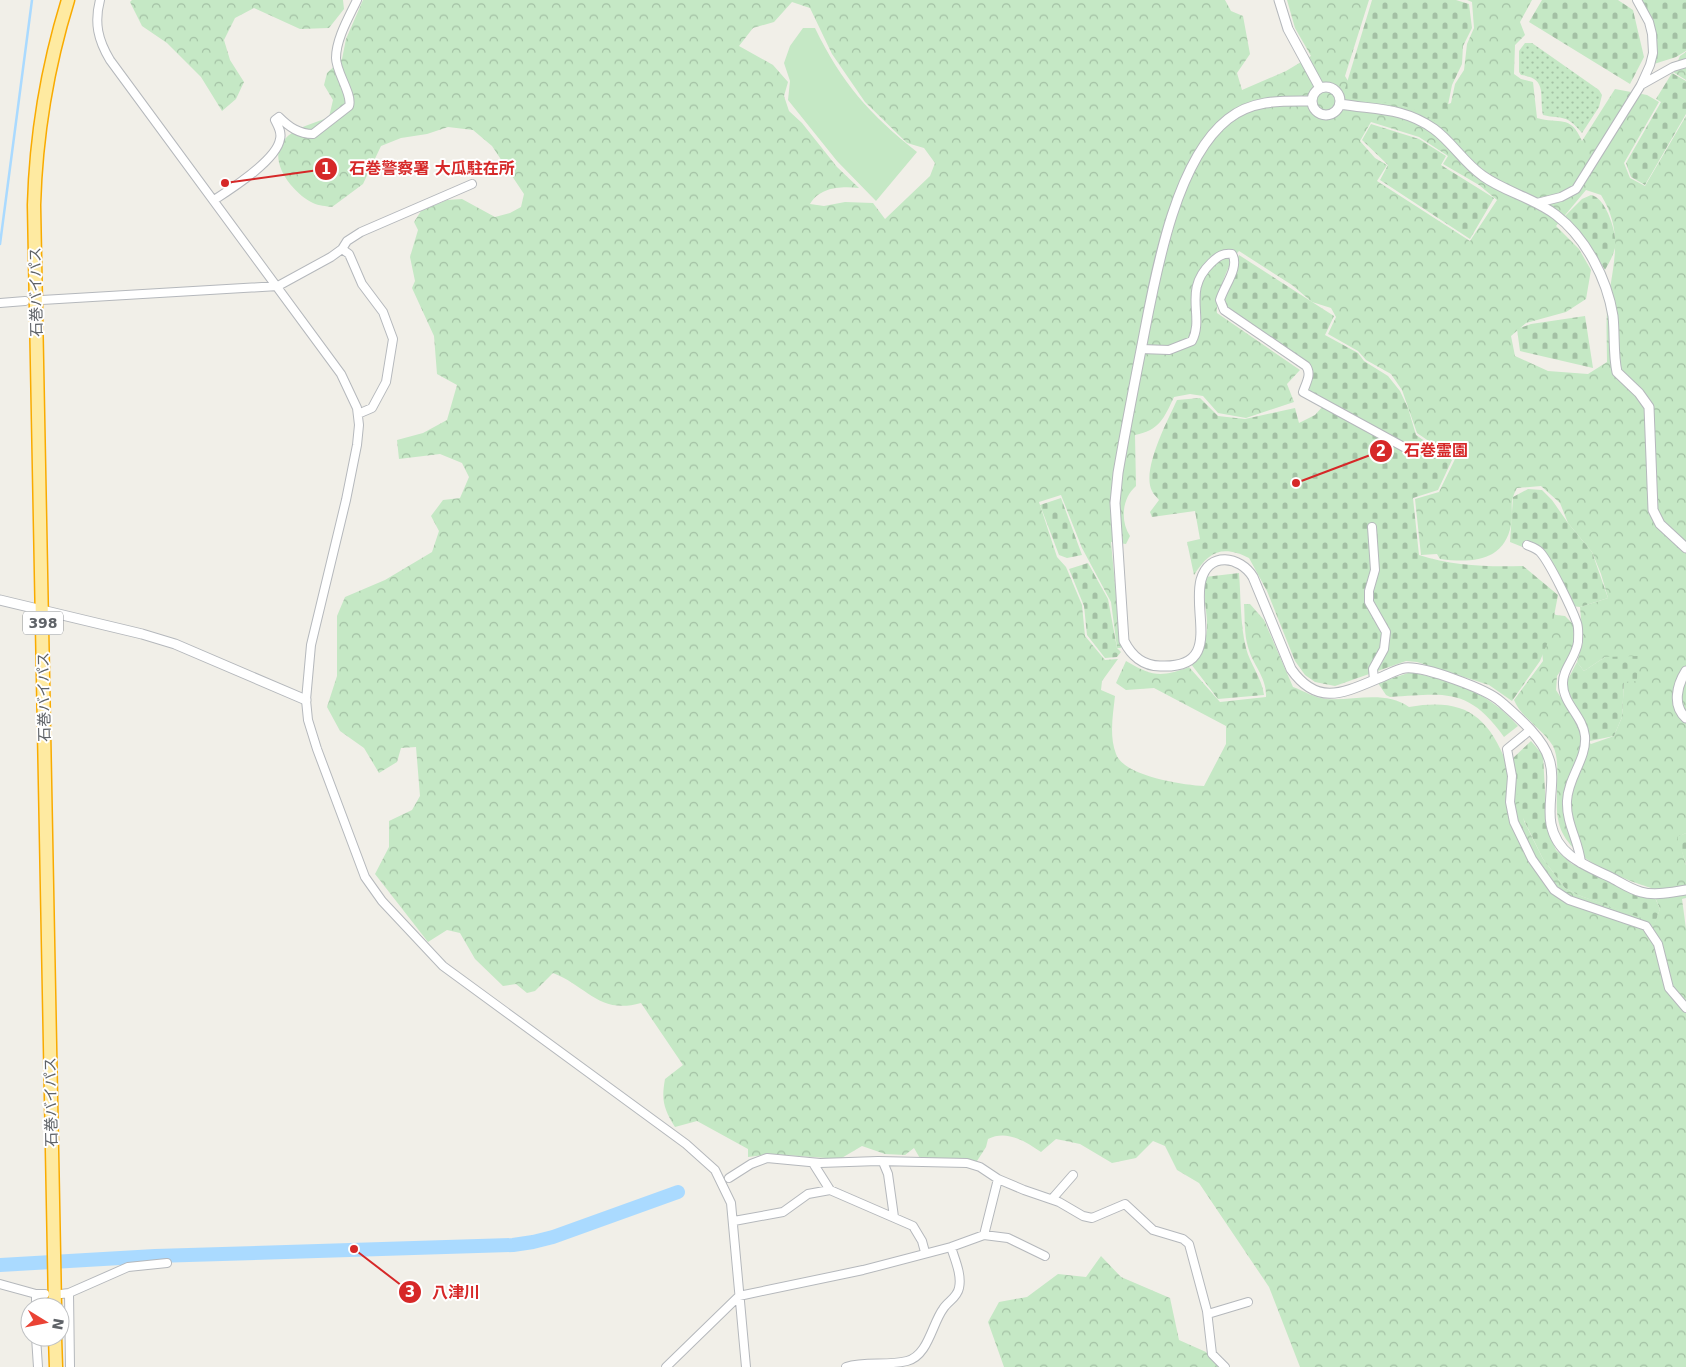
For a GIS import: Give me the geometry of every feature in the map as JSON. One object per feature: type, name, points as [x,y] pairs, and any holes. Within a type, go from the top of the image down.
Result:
[{"type":"highway","name":"石巻バイパス","points":[[55,1297],[35,176],[40,118],[46,79],[68,0]]},
{"type":"highway","points":[[55,1347],[56,1367]]},
{"type":"street","points":[[100,0],[96,28],[101,45],[341,374],[350,390],[358,414],[357,445],[344,509],[311,645],[306,700],[308,720],[317,749],[371,889],[443,966],[525,1024],[706,1160],[715,1170],[725,1188],[734,1221],[746,1367]]},
{"type":"street","points":[[214,200],[253,171],[275,151],[281,132],[275,120],[279,118],[292,129],[301,133],[313,134],[349,106],[350,98],[337,68],[336,57],[340,39],[357,0]]},
{"type":"street","points":[[1279,0],[1288,29],[1320,88]]},
{"type":"street","points":[[1536,203],[1561,197],[1576,189],[1641,85],[1653,53],[1653,43],[1650,25],[1637,0]]},
{"type":"street","points":[[1641,85],[1673,67],[1686,64]]},
{"type":"street","points":[[1328,86],[1340,96],[1340,104],[1335,112],[1327,115],[1315,109],[1312,101],[1314,93],[1320,88],[1328,86]]},
{"type":"street","points":[[1312,101],[1261,103],[1229,118],[1213,133],[1197,159],[1176,205],[1162,248],[1141,349],[1125,429],[1115,503],[1124,641],[1128,649],[1144,663],[1156,666],[1173,667],[1193,656],[1201,644],[1203,634],[1199,588],[1202,577],[1208,566],[1216,561],[1228,560],[1239,562],[1247,568],[1253,577],[1291,668],[1299,681],[1318,692],[1334,694],[1347,692],[1404,668],[1414,668],[1468,684],[1499,700],[1544,748],[1550,761],[1550,822],[1554,835],[1562,849],[1582,863],[1640,892],[1657,893],[1686,890]]},
{"type":"street","points":[[1340,104],[1392,110],[1435,129],[1471,168],[1485,178],[1536,203],[1557,216],[1574,234],[1600,273],[1608,294],[1613,317],[1617,372],[1640,393],[1649,407],[1653,510],[1660,524],[1686,548]]},
{"type":"street","points":[[42,300],[278,286],[342,249],[347,241],[362,232],[472,184]]},
{"type":"street","points":[[342,249],[349,254],[362,284],[383,312],[393,339],[386,382],[372,408],[358,414]]},
{"type":"street","points":[[1141,349],[1169,350],[1192,341],[1195,330],[1195,291],[1199,280],[1206,268],[1221,254],[1232,254],[1234,260],[1232,270],[1220,300],[1224,310],[1306,366],[1309,370],[1309,376],[1303,392],[1411,451]]},
{"type":"street","points":[[0,303],[25,302]]},
{"type":"street","points":[[1372,526],[1375,570],[1369,590],[1369,602],[1386,632],[1384,649],[1373,669],[1374,680]]},
{"type":"street","points":[[1527,545],[1534,548],[1545,559],[1574,617],[1578,631],[1575,654],[1563,677],[1562,686],[1565,696],[1580,718],[1585,737],[1583,754],[1569,786],[1567,800],[1568,819],[1582,863]]},
{"type":"street","points":[[0,600],[142,634],[175,644],[306,700]]},
{"type":"street","points":[[1686,671],[1681,680],[1682,697],[1676,700],[1682,715],[1686,718]]},
{"type":"street","points":[[1529,731],[1507,750],[1512,776],[1510,810],[1532,859],[1559,895],[1646,926],[1658,944],[1669,988],[1686,1008]]},
{"type":"street","points":[[729,1178],[751,1164],[767,1158],[814,1162],[974,1164],[998,1179],[1052,1199],[1083,1216],[1092,1218],[1125,1204],[1154,1230],[1189,1244],[1208,1314],[1212,1354],[1225,1367]]},
{"type":"street","points":[[814,1162],[830,1190]]},
{"type":"street","points":[[883,1162],[888,1174],[894,1217]]},
{"type":"street","points":[[1052,1199],[1073,1175]]},
{"type":"street","points":[[984,1236],[998,1179]]},
{"type":"street","points":[[734,1221],[783,1212],[808,1194],[830,1190],[912,1226],[922,1241],[925,1252]]},
{"type":"street","points":[[666,1367],[739,1296],[863,1270],[925,1252],[951,1247],[984,1236],[1008,1238],[1045,1256]]},
{"type":"street","points":[[846,1367],[907,1361],[920,1353],[943,1308],[957,1295],[960,1287],[959,1272],[951,1247]]},
{"type":"street","points":[[70,1367],[65,1294],[128,1268],[167,1263]]},
{"type":"street","points":[[0,1284],[36,1294],[45,1294]]},
{"type":"street","points":[[1208,1314],[1248,1302]]},
{"type":"street","points":[[37,1347],[38,1367]]},
{"type":"street","points":[[873,1363],[882,1367]]},
{"type":"green space","points":[[132,0],[343,0],[344,9],[329,28],[300,29],[254,8],[235,18],[224,40],[230,60],[244,82],[236,99],[222,111],[201,77],[167,43],[142,26],[130,2]]},
{"type":"green space","points":[[363,0],[1225,0],[1231,11],[1243,16],[1250,54],[1237,73],[1242,90],[1286,71],[1311,56],[1295,28],[1287,0],[1369,0],[1345,76],[1351,86],[1441,107],[1451,103],[1455,84],[1464,70],[1467,44],[1474,28],[1472,2],[1467,0],[1532,0],[1520,22],[1525,35],[1515,45],[1514,74],[1521,79],[1533,82],[1537,118],[1568,123],[1578,132],[1582,141],[1615,89],[1647,95],[1659,102],[1624,163],[1630,178],[1645,186],[1686,116],[1686,833],[1678,837],[1686,865],[1686,898],[1682,899],[1686,929],[1686,1367],[1300,1367],[1269,1287],[1199,1183],[1177,1170],[1165,1146],[1153,1141],[1136,1158],[1112,1163],[1080,1144],[1056,1139],[1041,1152],[1016,1138],[1002,1135],[988,1139],[986,1147],[977,1161],[921,1160],[914,1148],[905,1155],[885,1154],[862,1146],[840,1159],[771,1154],[748,1157],[748,1149],[697,1121],[675,1127],[664,1104],[665,1079],[683,1065],[641,1003],[627,1006],[604,1002],[553,973],[535,991],[527,993],[516,984],[503,986],[475,959],[460,933],[447,930],[428,942],[375,874],[389,847],[389,821],[412,810],[420,796],[416,747],[401,748],[397,762],[379,773],[364,748],[340,731],[327,707],[337,676],[337,616],[345,597],[385,580],[432,552],[439,531],[431,516],[443,500],[460,498],[469,477],[462,463],[440,454],[399,459],[397,440],[423,433],[447,420],[457,385],[437,374],[434,336],[412,288],[415,281],[410,257],[418,230],[414,222],[421,211],[447,200],[462,199],[495,217],[510,213],[521,207],[524,194],[492,146],[473,130],[448,127],[427,134],[401,138],[381,146],[363,184],[332,207],[315,204],[306,199],[291,185],[280,167],[279,148],[284,140],[293,132],[329,117],[333,100],[324,85],[327,73],[342,59],[346,39]],"holes":[[[792,2],[810,8],[832,54],[865,102],[907,143],[924,148],[935,163],[930,176],[885,219],[873,203],[845,202],[824,206],[810,204],[819,194],[831,189],[859,188],[837,167],[802,123],[789,111],[784,96],[788,82],[773,65],[739,46],[753,28],[774,22]],[[1371,122],[1419,137],[1448,156],[1443,164],[1479,185],[1497,200],[1470,241],[1377,181],[1387,165],[1375,158],[1360,141]],[[1586,190],[1601,195],[1609,210],[1613,224],[1615,252],[1607,311],[1607,362],[1588,374],[1548,371],[1515,356],[1511,336],[1526,323],[1566,312],[1586,299],[1591,270],[1579,249],[1556,226]],[[1239,251],[1292,285],[1312,302],[1331,308],[1336,317],[1328,334],[1358,351],[1366,360],[1391,374],[1402,390],[1417,433],[1455,459],[1439,492],[1415,499],[1421,555],[1437,554],[1440,559],[1463,561],[1474,560],[1494,553],[1507,537],[1512,519],[1513,498],[1517,488],[1541,486],[1560,503],[1568,523],[1592,552],[1608,598],[1580,607],[1583,642],[1577,662],[1584,671],[1605,657],[1624,682],[1622,717],[1614,736],[1591,744],[1581,735],[1577,723],[1556,690],[1557,676],[1574,651],[1576,634],[1573,624],[1565,616],[1556,615],[1545,608],[1400,554],[1541,642],[1543,661],[1514,700],[1522,713],[1549,740],[1555,751],[1557,811],[1562,833],[1570,845],[1594,864],[1623,878],[1651,888],[1660,909],[1655,922],[1578,895],[1565,888],[1543,859],[1524,821],[1512,759],[1507,764],[1491,732],[1481,721],[1470,713],[1444,705],[1409,707],[1390,699],[1369,697],[1326,699],[1293,687],[1264,620],[1250,604],[1244,604],[1245,631],[1250,654],[1264,683],[1266,697],[1220,702],[1189,667],[1171,673],[1156,674],[1126,661],[1116,683],[1126,690],[1154,688],[1226,726],[1226,744],[1204,786],[1182,784],[1155,778],[1142,774],[1121,762],[1116,754],[1112,732],[1115,696],[1101,690],[1102,681],[1118,659],[1105,660],[1085,636],[1082,605],[1066,567],[1057,557],[1039,502],[1061,495],[1082,548],[1111,602],[1117,648],[1121,648],[1111,542],[1126,544],[1130,536],[1125,524],[1124,510],[1125,503],[1136,486],[1135,435],[1156,426],[1174,397],[1190,394],[1203,396],[1218,413],[1246,418],[1294,402],[1287,384],[1300,370],[1217,313],[1221,289],[1227,271]]]},
{"type":"green space","points":[[1372,0],[1456,0],[1469,4],[1472,28],[1463,46],[1462,64],[1452,85],[1447,110],[1440,124],[1417,111],[1396,104],[1349,98],[1345,89]]},
{"type":"green space","points":[[1542,0],[1618,0],[1633,10],[1644,57],[1630,84],[1529,22]]},
{"type":"green space","points":[[1641,0],[1686,0],[1686,51],[1676,57],[1654,64],[1654,31],[1649,15]]},
{"type":"green space","points":[[803,28],[815,28],[835,65],[858,96],[885,125],[917,152],[876,201],[837,161],[788,100],[790,81],[784,63],[790,46]]},
{"type":"green space","points":[[1525,43],[1532,43],[1599,90],[1602,95],[1599,107],[1582,133],[1572,122],[1564,118],[1543,115],[1539,84],[1530,77],[1521,75],[1519,72],[1519,51]]},
{"type":"green space","points":[[1686,52],[1686,80],[1673,72],[1680,56]]},
{"type":"green space","points":[[1672,73],[1686,81],[1686,114],[1645,185],[1631,177],[1626,163],[1661,102],[1656,99]]},
{"type":"green space","points":[[1371,124],[1419,139],[1446,156],[1441,165],[1494,198],[1470,239],[1380,180],[1388,165],[1362,140]]},
{"type":"green space","points":[[1591,195],[1602,202],[1610,217],[1615,235],[1615,248],[1605,270],[1594,252],[1565,216],[1582,199]]},
{"type":"green space","points":[[1239,255],[1334,316],[1325,335],[1358,353],[1364,361],[1388,376],[1400,391],[1408,408],[1416,435],[1452,460],[1438,490],[1413,498],[1419,555],[1444,562],[1470,565],[1523,566],[1558,595],[1550,637],[1540,661],[1512,701],[1489,685],[1417,662],[1406,661],[1335,686],[1315,682],[1305,675],[1295,661],[1267,591],[1249,558],[1232,552],[1224,551],[1217,553],[1205,560],[1194,575],[1187,542],[1200,539],[1195,511],[1152,517],[1150,512],[1159,500],[1152,491],[1150,471],[1157,445],[1177,400],[1200,398],[1218,416],[1245,419],[1295,408],[1299,423],[1315,415],[1323,406],[1299,393],[1306,375],[1305,368],[1218,307],[1218,301]]},
{"type":"green space","points":[[1585,316],[1593,368],[1520,351],[1517,329],[1531,324]]},
{"type":"green space","points":[[1528,489],[1542,490],[1552,500],[1592,552],[1608,598],[1580,607],[1572,606],[1555,568],[1543,551],[1527,541],[1525,548],[1510,542],[1513,497]]},
{"type":"green space","points":[[1061,498],[1082,555],[1067,558],[1059,555],[1040,505]]},
{"type":"green space","points":[[1088,563],[1108,599],[1117,648],[1121,652],[1117,657],[1105,658],[1087,635],[1084,606],[1069,569]]},
{"type":"green space","points":[[1239,573],[1244,639],[1264,695],[1218,699],[1191,664],[1204,642],[1207,632],[1205,577]]},
{"type":"green space","points":[[1638,656],[1637,681],[1624,682],[1622,717],[1614,736],[1590,741],[1582,716],[1567,693],[1566,683],[1577,662],[1584,671],[1605,657]]},
{"type":"green space","points":[[1411,672],[1456,684],[1482,696],[1506,714],[1518,726],[1504,737],[1479,709],[1467,702],[1441,695],[1390,697],[1386,695],[1378,683]]},
{"type":"green space","points":[[1531,741],[1543,755],[1547,828],[1556,850],[1572,864],[1642,896],[1655,898],[1660,909],[1655,923],[1578,895],[1565,888],[1543,859],[1521,814],[1512,759]]},
{"type":"green space","points":[[1686,833],[1686,864],[1677,837]]},
{"type":"green space","points":[[1101,1256],[1121,1277],[1170,1298],[1179,1340],[1206,1352],[1219,1367],[1004,1367],[988,1322],[999,1302],[1027,1297],[1058,1274],[1086,1277]]},
{"type":"waterway","points":[[0,244],[32,0]]},
{"type":"waterway","points":[[0,1265],[155,1256],[513,1245],[553,1237],[678,1192]]},
{"type":"place","name":"石巻警察署 大瓜駐在所","points":[[225,183]]},
{"type":"place","name":"石巻霊園","points":[[1296,483]]},
{"type":"place","name":"八津川","points":[[354,1249]]}]
